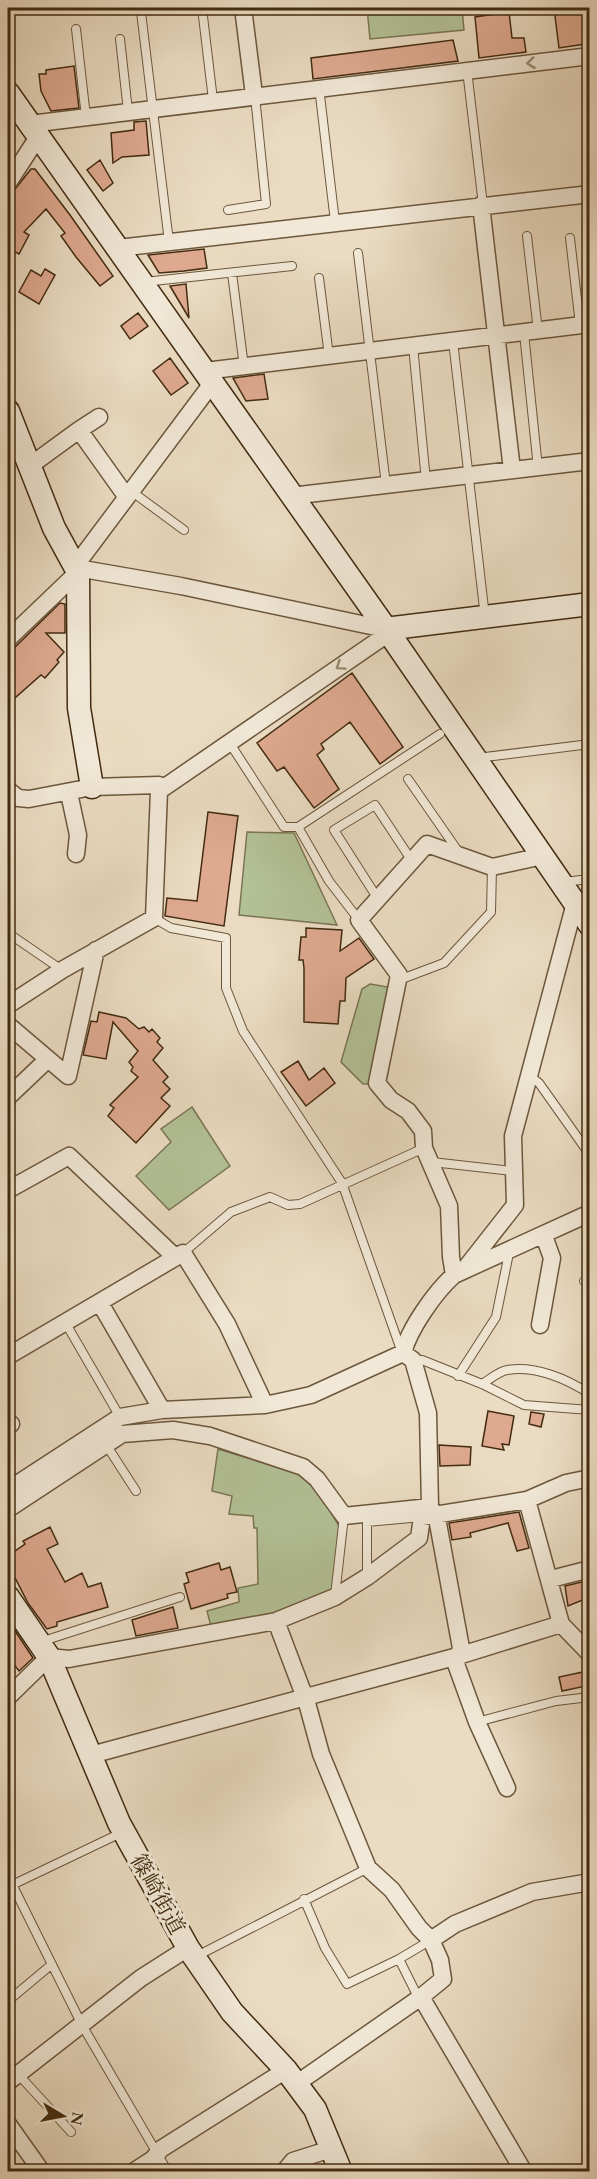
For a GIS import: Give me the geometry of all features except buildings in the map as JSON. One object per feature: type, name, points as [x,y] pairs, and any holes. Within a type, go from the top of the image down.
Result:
[{"type":"street","points":[[243,8],[255,95]]},
{"type":"street","points":[[8,183],[34,130],[86,117],[590,56]]},
{"type":"street","points":[[8,93],[387,631],[590,925]]},
{"type":"street","points":[[118,248],[590,194]]},
{"type":"street","points":[[482,205],[512,470]]},
{"type":"street","points":[[8,639],[77,568],[209,377],[244,367],[585,325]]},
{"type":"street","points":[[8,413],[31,465],[54,528],[77,568],[79,708],[92,788]]},
{"type":"street","points":[[31,465],[99,417]]},
{"type":"street","points":[[79,430],[128,494]]},
{"type":"street","points":[[291,496],[590,461]]},
{"type":"street","points":[[77,568],[192,588],[387,631],[590,604]]},
{"type":"street","points":[[159,791],[387,631]]},
{"type":"street","points":[[8,1005],[62,970],[154,918],[159,785],[92,788],[28,799],[11,797]]},
{"type":"street","points":[[69,793],[78,835],[76,854]]},
{"type":"street","points":[[459,1273],[451,1257],[449,1206],[428,1155],[423,1131],[408,1112],[392,1100],[377,1083],[399,975],[359,920],[427,844],[492,867],[543,856]]},
{"type":"street","points":[[8,1697],[44,1650],[69,1659],[276,1621],[335,1597],[368,1577],[419,1538],[428,1512],[428,1413],[408,1356],[406,1339],[446,1283],[459,1273],[515,1205],[513,1136],[574,903]]},
{"type":"street","points":[[8,1025],[68,1076],[96,950]]},
{"type":"street","points":[[8,1097],[48,1059]]},
{"type":"street","points":[[10,1184],[69,1156],[179,1255],[226,1324],[265,1405]]},
{"type":"street","points":[[459,1273],[509,1253],[590,1213]]},
{"type":"street","points":[[540,1324],[552,1258],[544,1236]]},
{"type":"street","points":[[8,1356],[179,1255]]},
{"type":"street","points":[[100,1303],[162,1410]]},
{"type":"street","points":[[8,1509],[102,1438],[120,1417],[162,1410],[265,1405],[311,1395],[408,1356]]},
{"type":"street","points":[[8,1490],[102,1438],[160,1430],[210,1436],[303,1467],[317,1479],[344,1516],[428,1512],[527,1500],[566,1483],[590,1478]]},
{"type":"street","points":[[527,1500],[551,1579],[561,1624],[590,1654]]},
{"type":"street","points":[[428,1512],[437,1518],[461,1648],[456,1664],[477,1722],[507,1788]]},
{"type":"street","points":[[551,1579],[590,1569]]},
{"type":"street","name":"篠崎街道","points":[[8,1597],[44,1650],[123,1832],[191,1952],[232,2012],[291,2077],[315,2109],[340,2172]]},
{"type":"street","points":[[133,2172],[157,2155],[161,2148],[291,2077],[421,1997],[443,1979],[440,1960],[431,1940],[419,1928],[392,1890],[368,1868],[321,1754],[304,1696],[276,1621]]},
{"type":"street","points":[[90,1755],[458,1656],[561,1624]]},
{"type":"street","points":[[431,1940],[455,1924],[532,1892],[590,1882]]},
{"type":"street","points":[[13,2078],[141,1978],[191,1952]]},
{"type":"street","points":[[421,1997],[524,2172]]},
{"type":"street","points":[[8,2124],[42,2172]]},
{"type":"street","points":[[284,2172],[293,2161],[331,2149]]},
{"type":"lane","points":[[202,8],[213,100]]},
{"type":"lane","points":[[141,12],[169,242]]},
{"type":"lane","points":[[76,29],[86,117]]},
{"type":"lane","points":[[120,39],[128,111]]},
{"type":"lane","points":[[467,70],[482,205]]},
{"type":"lane","points":[[319,87],[335,222]]},
{"type":"lane","points":[[228,210],[266,204],[255,95]]},
{"type":"lane","points":[[527,236],[538,468]]},
{"type":"lane","points":[[570,238],[585,325]]},
{"type":"lane","points":[[358,253],[386,485]]},
{"type":"lane","points":[[142,283],[292,266]]},
{"type":"lane","points":[[232,273],[244,367]]},
{"type":"lane","points":[[319,278],[329,356]]},
{"type":"lane","points":[[453,341],[485,618]]},
{"type":"lane","points":[[413,346],[426,481]]},
{"type":"lane","points":[[128,494],[184,530]]},
{"type":"lane","points":[[229,742],[284,827],[298,827],[440,734]]},
{"type":"lane","points":[[474,758],[590,744]]},
{"type":"lane","points":[[408,779],[462,856]]},
{"type":"lane","points":[[378,898],[334,830],[375,805],[412,861]]},
{"type":"lane","points":[[298,827],[329,881],[359,920]]},
{"type":"lane","points":[[399,980],[444,963],[491,912],[492,867]]},
{"type":"lane","points":[[560,883],[590,879]]},
{"type":"lane","points":[[154,918],[171,928],[226,938],[226,988],[243,1031],[342,1183],[408,1356],[482,1384],[524,1405],[590,1410]]},
{"type":"lane","points":[[8,943],[11,935],[62,970]]},
{"type":"lane","points":[[529,1075],[539,1083],[590,1155]]},
{"type":"lane","points":[[179,1255],[231,1212],[270,1197],[288,1205],[300,1204],[342,1183],[428,1155],[513,1171]]},
{"type":"lane","points":[[458,1376],[496,1317],[509,1253]]},
{"type":"lane","points":[[65,1322],[120,1417]]},
{"type":"lane","points":[[482,1384],[506,1370],[526,1370],[567,1380],[590,1394]]},
{"type":"lane","points":[[102,1438],[136,1491]]},
{"type":"lane","points":[[368,1577],[368,1522],[428,1512]]},
{"type":"lane","points":[[335,1597],[344,1516]]},
{"type":"lane","points":[[44,1650],[180,1597]]},
{"type":"lane","points":[[477,1722],[556,1701],[590,1697]]},
{"type":"lane","points":[[123,1832],[10,1880],[82,2025],[168,2172]]},
{"type":"lane","points":[[191,1952],[368,1868]]},
{"type":"lane","points":[[304,1899],[325,1948],[347,1984],[399,1959],[431,1940]]},
{"type":"lane","points":[[399,1959],[417,1995],[421,1997]]},
{"type":"lane","points":[[8,2001],[51,1965]]},
{"type":"lane","points":[[13,2078],[71,2132]]},
{"type":"green space","points":[[367,8],[462,8],[464,30],[370,39]]},
{"type":"green space","points":[[247,832],[294,833],[337,925],[239,915]]},
{"type":"green space","points":[[370,984],[388,987],[369,1084],[363,1084],[341,1062],[362,989]]},
{"type":"green space","points":[[192,1107],[230,1166],[169,1210],[136,1176],[171,1142],[161,1129]]},
{"type":"green space","points":[[218,1449],[296,1473],[314,1484],[339,1526],[339,1581],[326,1597],[272,1616],[212,1630],[207,1611],[239,1602],[238,1588],[258,1584],[257,1528],[254,1528],[253,1516],[229,1514],[232,1496],[212,1491]]}]
